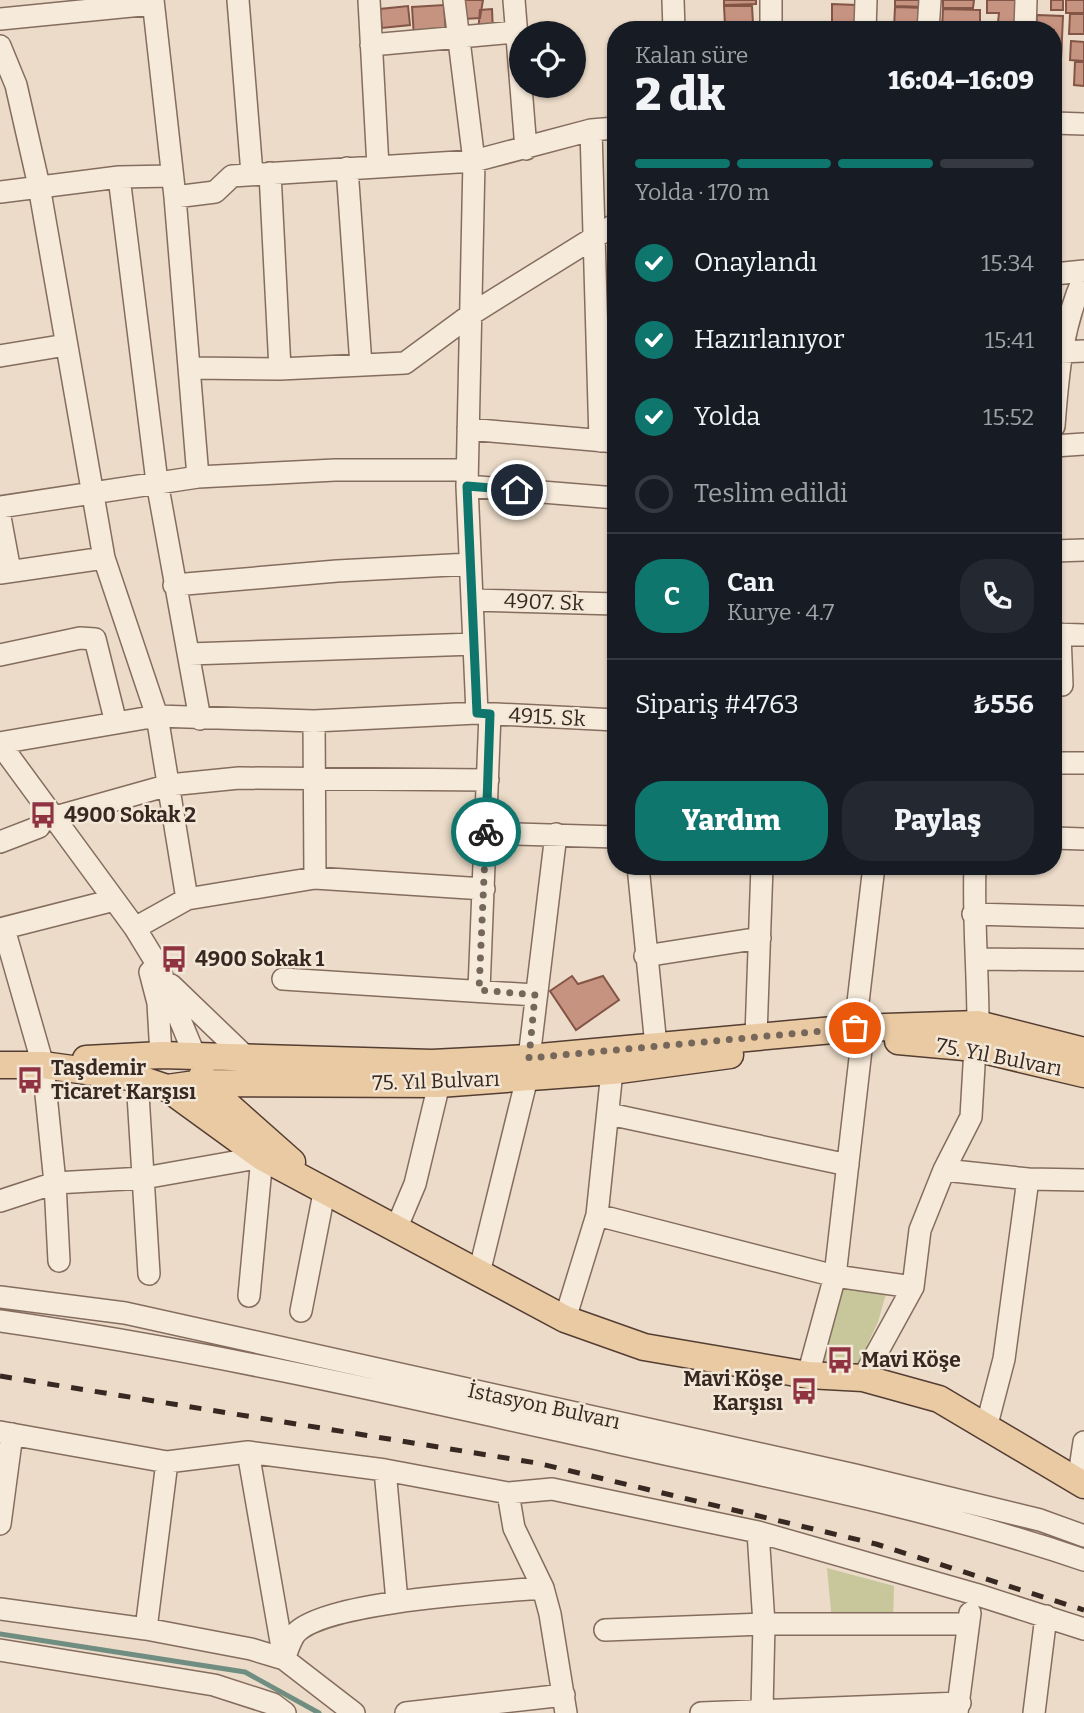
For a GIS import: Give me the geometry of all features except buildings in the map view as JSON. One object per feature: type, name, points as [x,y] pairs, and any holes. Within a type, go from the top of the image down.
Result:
[{"type":"main road","name":"75. Yıl Bulvarı","points":[[528,1068],[612,1071],[858,1034]]},
{"type":"main road","name":"75. Yıl Bulvarı","points":[[167,1088],[203,1083],[439,1084],[656,1045],[756,1036],[976,1036],[1084,1051]]},
{"type":"main road","name":"75. Yıl Bulvarı","points":[[976,1036],[1084,1074]]},
{"type":"main road","points":[[161,1055],[160,1070],[167,1088]]},
{"type":"main road","points":[[43,1065],[64,1060],[161,1055],[528,1068]]},
{"type":"main road","points":[[195,1056],[203,1083],[319,1185]]},
{"type":"main road","points":[[0,1065],[43,1065],[138,1078],[167,1088],[262,1157],[319,1185],[565,1319],[644,1347],[808,1375],[863,1378],[939,1399],[1081,1483]]},
{"type":"street","points":[[238,0],[261,173],[280,369]]},
{"type":"street","points":[[369,0],[378,167]]},
{"type":"street","points":[[454,0],[474,161],[467,478],[474,644],[484,714],[488,780],[479,990]]},
{"type":"street","points":[[514,0],[514,21]]},
{"type":"street","points":[[673,0],[674,21]]},
{"type":"street","points":[[771,0],[771,21]]},
{"type":"street","points":[[865,21],[866,0]]},
{"type":"street","points":[[929,21],[930,0]]},
{"type":"street","points":[[1025,21],[1026,0]]},
{"type":"street","points":[[0,19],[64,7],[153,2],[191,368],[198,477]]},
{"type":"street","points":[[371,45],[509,33]]},
{"type":"street","points":[[0,47],[8,90],[39,186],[90,494],[104,558],[156,716],[187,900]]},
{"type":"street","points":[[521,98],[526,149]]},
{"type":"street","points":[[1062,123],[1084,124]]},
{"type":"street","points":[[0,192],[119,177],[215,192],[232,176],[474,161],[591,130],[607,129]]},
{"type":"street","points":[[591,130],[607,424]]},
{"type":"street","points":[[347,168],[361,365]]},
{"type":"street","points":[[119,177],[157,482],[200,719]]},
{"type":"street","points":[[191,368],[280,369],[405,363],[472,313],[607,229]]},
{"type":"street","points":[[1062,273],[1084,271]]},
{"type":"street","points":[[1062,343],[1069,310],[1084,277]]},
{"type":"street","points":[[0,356],[66,345]]},
{"type":"street","points":[[1062,352],[1084,351]]},
{"type":"street","points":[[468,429],[607,441]]},
{"type":"street","points":[[1062,445],[1084,444]]},
{"type":"street","points":[[0,507],[198,477],[335,470],[467,478],[607,497]]},
{"type":"street","points":[[0,517],[5,572],[104,558]]},
{"type":"street","points":[[1062,551],[1084,550]]},
{"type":"street","points":[[174,585],[337,571],[470,564]]},
{"type":"street","name":"4907. Sk","points":[[472,600],[607,604]]},
{"type":"street","points":[[1062,634],[1084,635]]},
{"type":"street","points":[[0,655],[80,638],[95,639],[116,723]]},
{"type":"street","points":[[189,654],[474,644]]},
{"type":"street","name":"4915. Sk","points":[[0,743],[156,716],[314,721],[484,714],[607,720]]},
{"type":"street","points":[[314,721],[315,878]]},
{"type":"street","points":[[0,743],[6,763],[47,822],[114,900],[139,936],[164,977],[195,1056]]},
{"type":"street","points":[[1062,763],[1084,763]]},
{"type":"street","points":[[0,842],[47,822],[169,785],[239,778],[313,776],[488,780]]},
{"type":"street","points":[[486,833],[607,837]]},
{"type":"street","points":[[479,1273],[528,1068],[556,834]]},
{"type":"street","points":[[1062,838],[1084,839]]},
{"type":"street","points":[[639,875],[656,1045]]},
{"type":"street","points":[[756,1036],[762,875]]},
{"type":"street","points":[[808,1375],[835,1276],[848,1165],[873,875]]},
{"type":"street","points":[[863,1378],[913,1287],[920,1230],[944,1170],[971,1117],[978,959],[973,914],[975,875]]},
{"type":"street","points":[[139,936],[187,900],[315,878],[484,889]]},
{"type":"street","points":[[58,1261],[55,1183],[43,1065],[2,929],[114,900]]},
{"type":"street","points":[[973,914],[1084,917]]},
{"type":"street","points":[[139,936],[158,1003],[161,1055]]},
{"type":"street","points":[[645,956],[760,938]]},
{"type":"street","points":[[978,959],[1084,960]]},
{"type":"street","points":[[164,977],[248,1059]]},
{"type":"street","points":[[283,979],[535,995]]},
{"type":"street","points":[[565,1319],[597,1215],[612,1071]]},
{"type":"street","points":[[138,1078],[149,1274]]},
{"type":"street","points":[[396,1229],[415,1184],[439,1084]]},
{"type":"street","points":[[609,1114],[848,1165]]},
{"type":"street","points":[[0,1201],[55,1183],[144,1178],[262,1157],[249,1296]]},
{"type":"street","points":[[944,1170],[1028,1179],[1084,1180]]},
{"type":"street","points":[[986,1428],[1004,1359],[1028,1179]]},
{"type":"street","points":[[301,1311],[319,1185]]},
{"type":"street","points":[[597,1215],[835,1276],[913,1287]]},
{"type":"street","name":"İstasyon Bulvarı","points":[[0,1297],[125,1313],[855,1475],[1040,1520],[1084,1536]]},
{"type":"street","name":"İstasyon Bulvarı","points":[[0,1321],[123,1339],[499,1417],[851,1496],[1032,1543],[1084,1560]]},
{"type":"street","points":[[0,1524],[6,1433],[167,1462],[248,1452],[385,1470],[508,1493],[552,1489],[758,1532],[975,1594],[1084,1629]]},
{"type":"street","points":[[1081,1483],[1084,1442]]},
{"type":"street","points":[[248,1452],[284,1659]]},
{"type":"street","points":[[146,1629],[167,1462]]},
{"type":"street","points":[[385,1470],[397,1601]]},
{"type":"street","points":[[407,1713],[565,1704],[543,1588],[514,1528],[508,1493]]},
{"type":"street","points":[[758,1532],[764,1624],[762,1709]]},
{"type":"street","points":[[284,1659],[296,1633],[322,1619],[397,1601],[543,1588]]},
{"type":"street","points":[[701,1713],[762,1709],[958,1708],[966,1624],[975,1594]]},
{"type":"street","points":[[0,1609],[146,1629],[251,1649],[284,1659],[354,1713]]},
{"type":"street","points":[[1034,1713],[1046,1616]]},
{"type":"street","points":[[606,1630],[764,1624],[966,1624]]},
{"type":"street","points":[[0,1650],[214,1685],[273,1704],[285,1713]]},
{"type":"green space","points":[[836,1278],[887,1290],[878,1322],[857,1366],[823,1363],[816,1353]]},
{"type":"green space","points":[[827,1568],[894,1586],[893,1623],[832,1622]]},
{"type":"waterway","points":[[0,1634],[245,1672],[319,1713]]},
{"type":"railway","points":[[0,1376],[537,1463],[876,1544],[1084,1610]]},
{"type":"way so far","points":[[486,832],[479,990],[535,995],[529,1058],[855,1028]]},
{"type":"place","name":"4900 Sokak 2","points":[[43,815]]},
{"type":"place","name":"4900 Sokak 1","points":[[174,959]]},
{"type":"place","name":"Taşdemir Ticaret Karşısı","points":[[30,1080]]},
{"type":"place","name":"Mavi Köşe","points":[[840,1360]]},
{"type":"place","name":"Mavi Köşe Karşısı","points":[[804,1391]]},
{"type":"route","points":[[486,832],[490,714],[477,713],[467,486],[517,490]]}]
